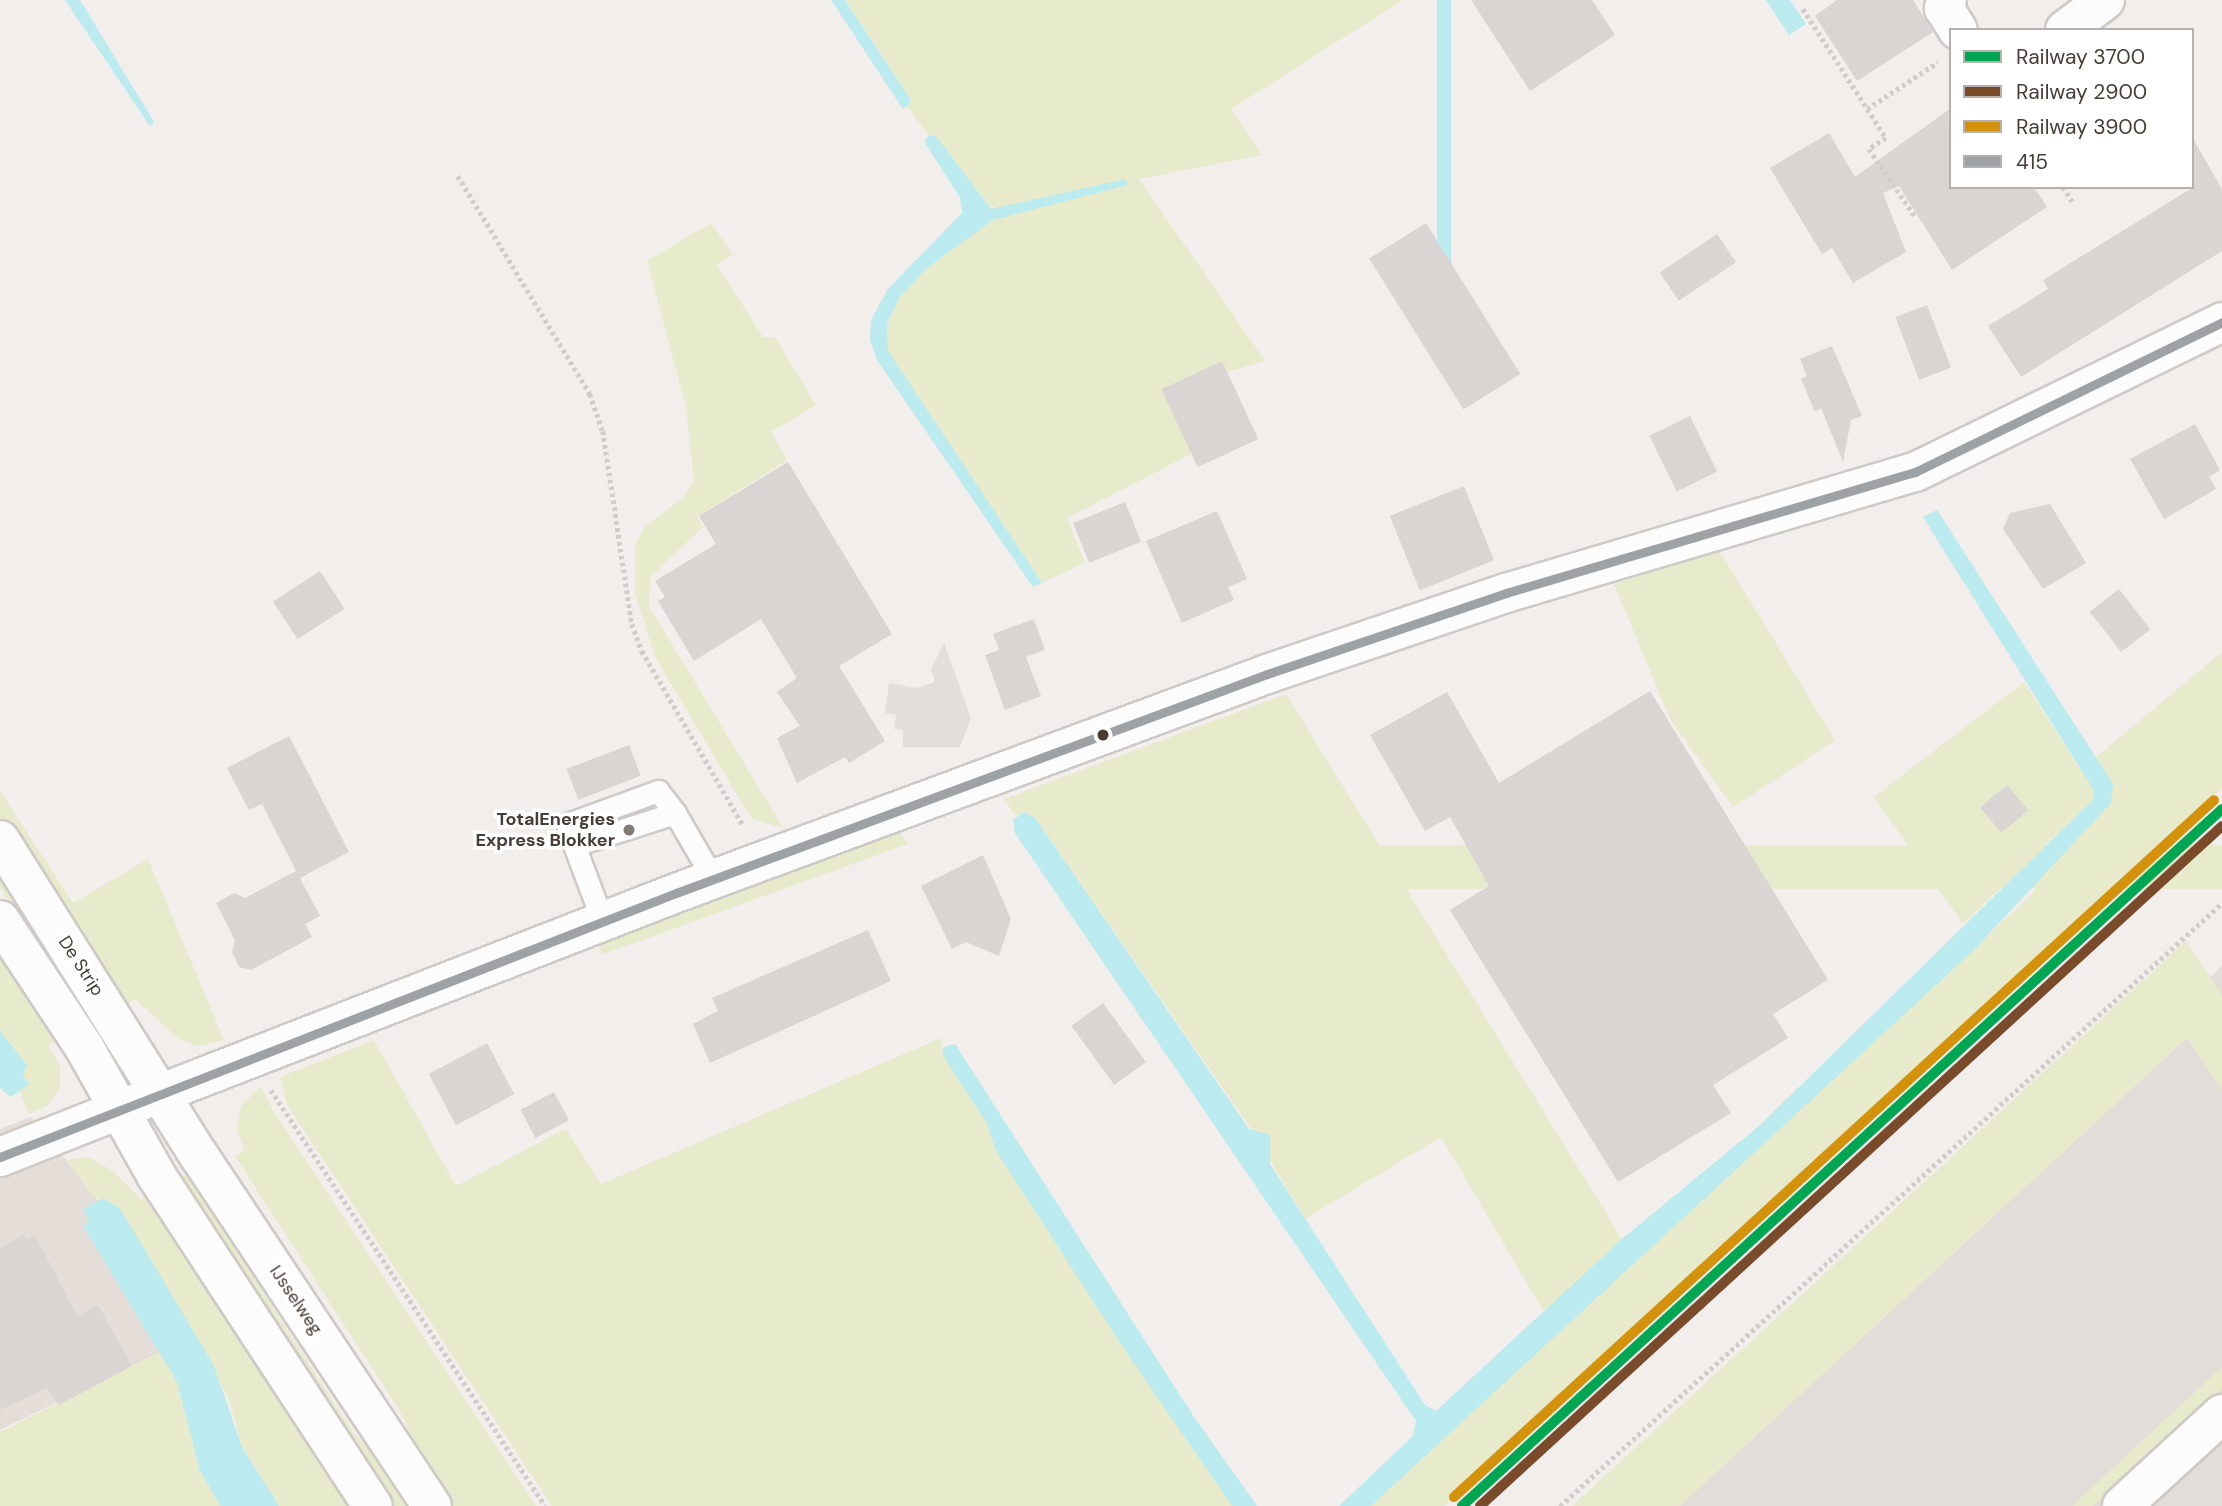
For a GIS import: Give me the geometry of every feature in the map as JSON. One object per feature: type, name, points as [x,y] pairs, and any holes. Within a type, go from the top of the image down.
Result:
[{"type":"street","points":[[1947,0],[1944,8],[1957,28]]},
{"type":"street","points":[[2068,28],[2105,0]]},
{"type":"street","points":[[0,1157],[603,922],[1266,674],[1456,610],[1915,472],[2222,322]]},
{"type":"street","name":"De Strip","points":[[0,840],[162,1093]]},
{"type":"street","points":[[0,920],[118,1110],[373,1506]]},
{"type":"street","name":"IJsselweg","points":[[162,1093],[432,1506]]},
{"type":"street","points":[[2122,1506],[2222,1414]]},
{"type":"lane","points":[[603,922],[568,829],[574,820],[650,792],[664,793],[714,880]]},
{"type":"path","points":[[1803,9],[1886,138],[1869,149],[1916,218]]},
{"type":"path","points":[[1867,109],[1949,55]]},
{"type":"path","points":[[458,176],[590,394],[603,431],[623,586],[635,633],[762,862]]},
{"type":"path","points":[[2064,189],[2072,201]]},
{"type":"path","points":[[1560,1506],[2222,903]]},
{"type":"path","points":[[256,1058],[281,1110],[545,1506]]},
{"type":"shaded area","points":[[944,643],[971,718],[960,747],[903,747],[903,730],[894,729],[896,715],[885,713],[889,683],[917,688],[935,682],[931,669]]},
{"type":"shaded area","points":[[2222,966],[2222,1506],[1665,1506]]},
{"type":"shaded area","points":[[31,1117],[99,1201],[83,1209],[90,1220],[83,1226],[160,1352],[0,1430],[0,1129]]},
{"type":"green space","points":[[845,0],[1403,0],[1231,109],[1262,155],[1139,179],[1265,361],[1172,388],[1191,454],[1067,518],[1085,563],[1042,583],[888,351],[887,324],[899,298],[926,269],[993,219],[1127,185],[998,208],[983,205],[936,137],[929,136],[907,106],[911,100]]},
{"type":"green space","points":[[711,223],[733,254],[717,265],[763,337],[775,337],[816,405],[771,432],[787,460],[697,517],[703,527],[651,576],[649,606],[783,828],[751,818],[656,659],[635,594],[635,546],[645,526],[683,498],[694,482],[686,407],[647,261]]},
{"type":"green space","points":[[1719,550],[1835,740],[1733,807],[1670,719],[1614,584]]},
{"type":"green space","points":[[2222,652],[2222,788],[1444,1506],[1371,1506],[2028,898],[2061,862],[2113,784],[2096,757]]},
{"type":"green space","points":[[2024,682],[2093,789],[2094,799],[1963,924],[1874,797]]},
{"type":"green space","points":[[1286,694],[1622,1239],[1544,1312],[1441,1137],[1305,1219],[1252,1130],[1036,819],[1024,812],[1016,816],[1004,799]]},
{"type":"green space","points":[[0,791],[73,903],[148,859],[224,1040],[198,1046],[180,1040],[135,999],[126,1005],[0,820]]},
{"type":"green space","points":[[896,828],[908,844],[601,955],[600,941]]},
{"type":"green space","points":[[1244,845],[2222,845],[2222,889],[1244,889]]},
{"type":"green space","points":[[0,857],[108,1024],[93,1030],[0,888]]},
{"type":"green space","points":[[2186,941],[2222,995],[2222,1090],[2187,1038],[1680,1506],[1572,1506]]},
{"type":"green space","points":[[0,948],[59,1038],[49,1045],[60,1066],[60,1088],[48,1105],[29,1114],[19,1090],[29,1084],[23,1075],[27,1065],[0,1031]]},
{"type":"green space","points":[[941,1038],[943,1056],[987,1124],[996,1151],[1232,1506],[552,1506],[287,1105],[280,1077],[374,1040],[456,1186],[566,1129],[601,1184]]},
{"type":"green space","points":[[261,1086],[272,1109],[536,1506],[445,1506],[401,1413],[235,1156],[244,1150],[237,1128],[241,1106]]},
{"type":"green space","points":[[88,1157],[115,1172],[141,1200],[151,1193],[362,1506],[279,1506],[242,1447],[229,1398],[109,1205],[90,1193],[67,1160]]},
{"type":"green space","points":[[187,1175],[351,1429],[420,1506],[385,1506],[173,1180]]},
{"type":"green space","points":[[160,1352],[177,1382],[200,1471],[221,1506],[0,1506],[0,1432]]},
{"type":"green space","points":[[2222,1367],[2222,1389],[2093,1506],[2072,1506]]},
{"type":"water","points":[[65,0],[80,0],[154,122],[150,126]]},
{"type":"water","points":[[831,0],[845,0],[911,100],[903,109]]},
{"type":"water","points":[[1437,0],[1451,0],[1451,302],[1437,302]]},
{"type":"water","points":[[1766,0],[1790,0],[1806,24],[1789,35]]},
{"type":"water","points":[[929,136],[936,136],[991,209],[1125,179],[1128,185],[993,220],[926,269],[899,298],[887,324],[888,351],[1042,583],[1033,587],[877,360],[870,340],[871,320],[888,289],[962,213],[960,198],[924,141]]},
{"type":"water","points":[[1937,510],[2113,784],[2111,803],[1974,950],[1371,1506],[1339,1506],[1413,1436],[1416,1421],[1015,833],[1013,820],[1024,812],[1036,819],[1249,1129],[1270,1135],[1270,1164],[1425,1405],[1436,1411],[1622,1239],[1759,1126],[2094,799],[2093,789],[1923,517]]},
{"type":"water","points":[[0,1031],[27,1065],[23,1075],[29,1084],[11,1097],[0,1088]]},
{"type":"water","points":[[955,1044],[1192,1414],[1257,1506],[1232,1506],[1126,1352],[996,1151],[987,1124],[943,1056],[943,1047]]},
{"type":"water","points":[[103,1198],[120,1208],[214,1366],[242,1447],[279,1506],[221,1506],[200,1471],[177,1382],[83,1226],[89,1220],[83,1209]]},
{"type":"building","points":[[1471,0],[1592,0],[1615,35],[1530,91]]},
{"type":"building","points":[[1837,0],[1913,0],[1933,32],[1857,81],[1815,16]]},
{"type":"building","points":[[1949,109],[1949,189],[2035,189],[2047,207],[1952,270],[1899,186],[1883,193],[1906,252],[1853,283],[1832,248],[1822,254],[1770,168],[1829,133],[1855,177]]},
{"type":"building","points":[[2194,140],[2222,189],[2222,251],[2021,377],[1988,326],[2048,289],[2043,280],[2194,189]]},
{"type":"building","points":[[1426,223],[1520,374],[1464,409],[1369,259]]},
{"type":"building","points":[[1717,234],[1736,262],[1679,301],[1660,273]]},
{"type":"building","points":[[1927,305],[1951,368],[1919,380],[1895,317]]},
{"type":"building","points":[[1832,346],[1862,416],[1851,420],[1843,462],[1821,408],[1815,412],[1801,379],[1807,376],[1800,359]]},
{"type":"building","points":[[1222,361],[1258,439],[1198,467],[1161,389]]},
{"type":"building","points":[[1690,416],[1717,472],[1677,491],[1650,436]]},
{"type":"building","points":[[2195,424],[2220,470],[2209,477],[2216,489],[2164,519],[2130,459]]},
{"type":"building","points":[[788,462],[892,634],[839,666],[885,741],[849,763],[845,757],[797,783],[777,738],[800,726],[777,692],[797,678],[761,619],[694,661],[658,601],[665,597],[655,581],[716,544],[699,516]]},
{"type":"building","points":[[1464,486],[1494,560],[1420,590],[1390,516]]},
{"type":"building","points":[[1125,502],[1141,542],[1089,563],[1073,523]]},
{"type":"building","points":[[2050,504],[2086,563],[2043,589],[2003,529],[2010,513]]},
{"type":"building","points":[[1217,511],[1247,579],[1228,587],[1234,600],[1182,623],[1146,541]]},
{"type":"building","points":[[320,571],[345,609],[298,639],[273,601]]},
{"type":"building","points":[[2119,589],[2150,629],[2121,652],[2090,612]]},
{"type":"building","points":[[1034,619],[1045,650],[1026,657],[1041,696],[1005,710],[985,655],[999,650],[993,634]]},
{"type":"building","points":[[1650,691],[1828,980],[1773,1014],[1788,1038],[1713,1085],[1731,1113],[1618,1182],[1450,910],[1489,886],[1450,817],[1425,831],[1370,735],[1447,692],[1499,783]]},
{"type":"building","points":[[289,736],[349,852],[300,878],[320,916],[305,924],[312,937],[251,970],[239,967],[232,952],[235,940],[216,903],[234,893],[245,898],[296,871],[262,804],[249,810],[227,768]]},
{"type":"building","points":[[629,745],[641,776],[578,800],[566,769]]},
{"type":"building","points":[[2007,785],[2028,810],[2001,833],[1980,807]]},
{"type":"building","points":[[983,855],[1011,919],[999,956],[966,942],[952,949],[921,886]]},
{"type":"building","points":[[868,930],[891,981],[710,1063],[693,1024],[718,1011],[712,998]]},
{"type":"building","points":[[1103,1003],[1146,1062],[1114,1085],[1071,1026]]},
{"type":"building","points":[[487,1043],[514,1094],[456,1125],[429,1074]]},
{"type":"building","points":[[554,1092],[569,1120],[535,1138],[520,1110]]},
{"type":"building","points":[[23,1235],[26,1240],[35,1235],[77,1316],[98,1305],[132,1366],[59,1405],[47,1388],[0,1410],[0,1248]]},
{"type":"rail line","name":"3900","points":[[1454,1497],[2214,800]]},
{"type":"rail line","name":"3700","points":[[1462,1506],[2222,809]]},
{"type":"rail line","name":"2900","points":[[1480,1506],[2222,826]]},
{"type":"transit line","name":"415","points":[[0,1157],[676,893],[1267,674],[1506,593],[1915,472],[2222,322]]},
{"type":"place","name":"TotalEnergies Express Blokker","points":[[629,830]]}]
